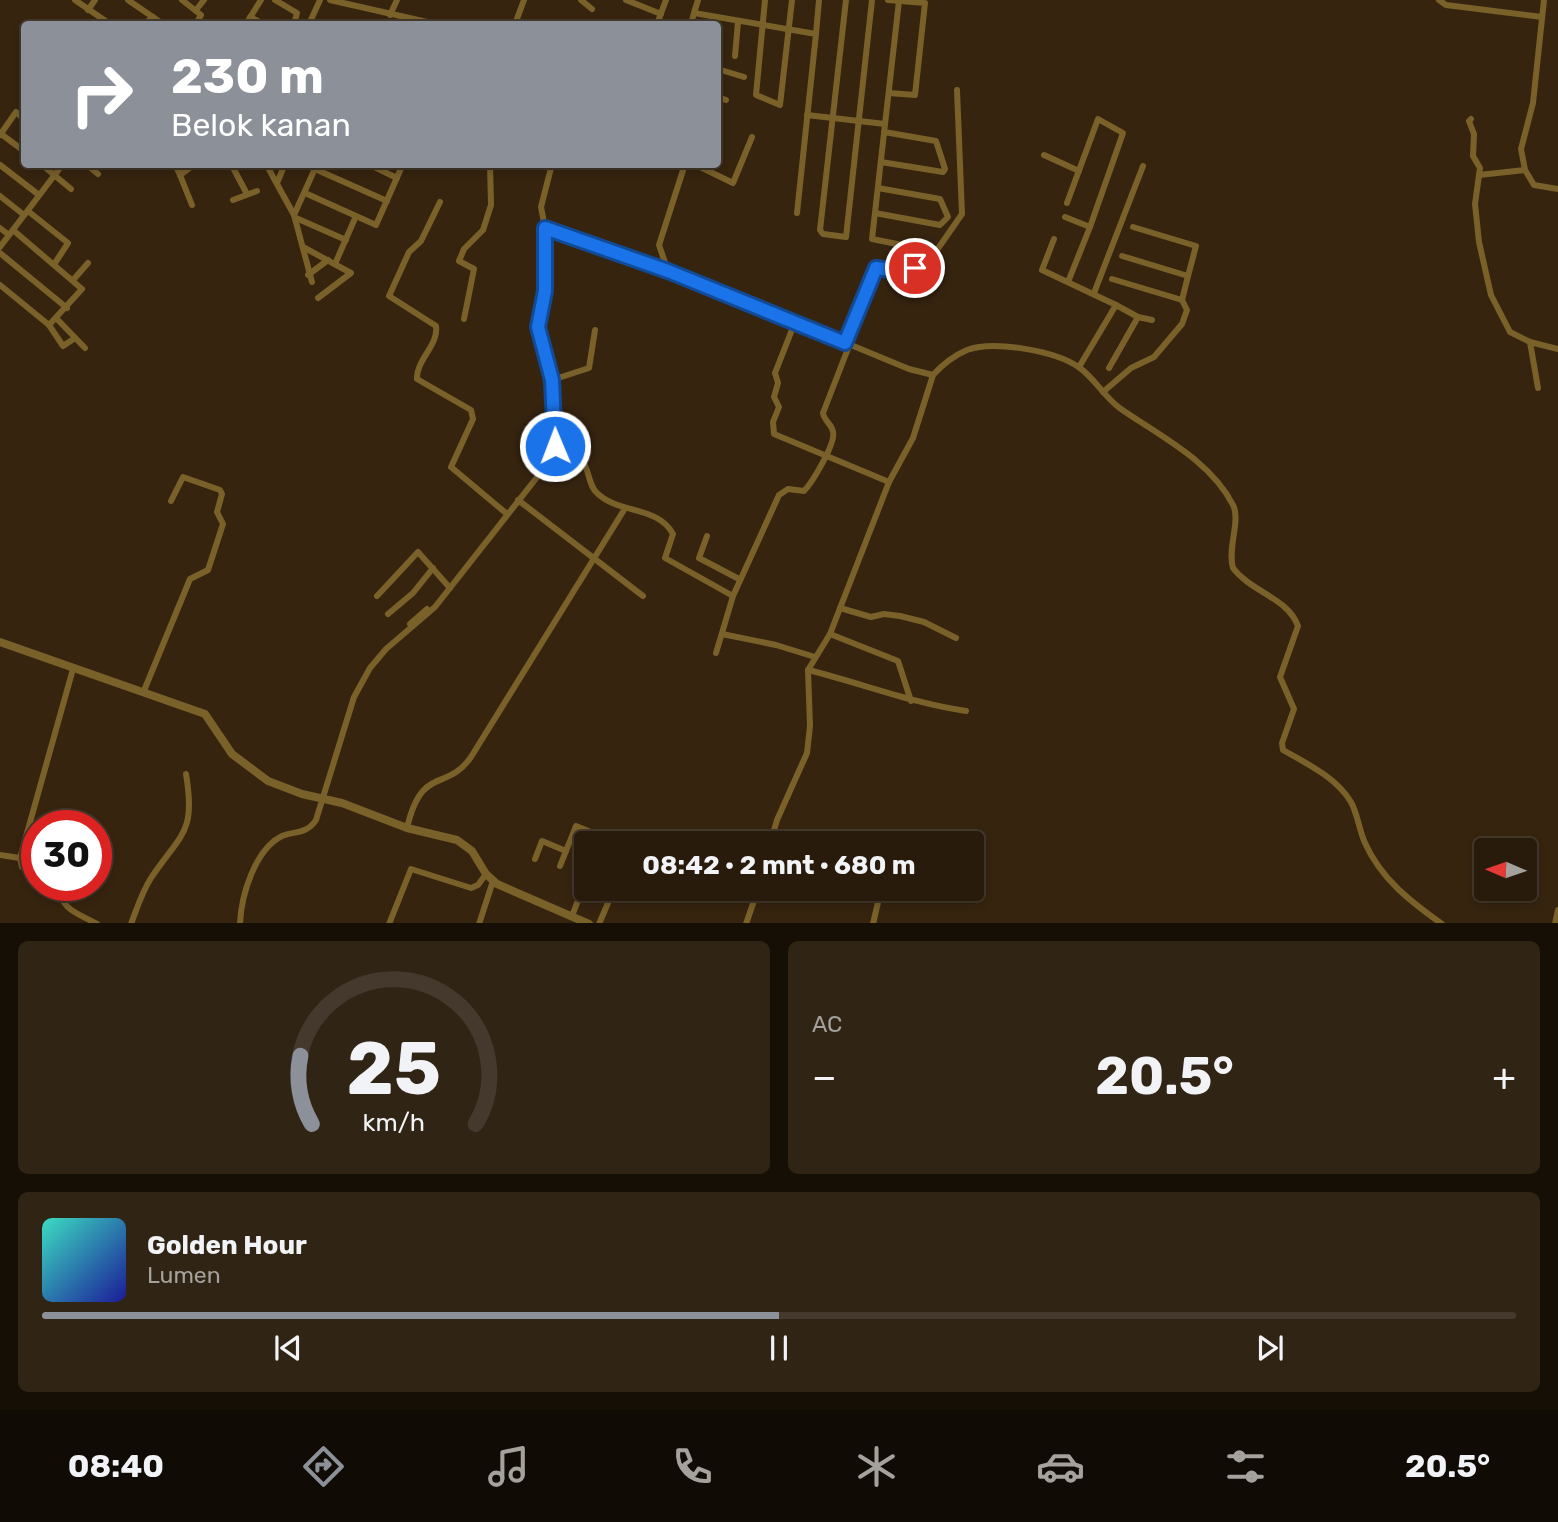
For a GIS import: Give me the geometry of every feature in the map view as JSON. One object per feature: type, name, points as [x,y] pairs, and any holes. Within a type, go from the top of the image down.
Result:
[{"type":"street","points":[[75,0],[105,21]]},
{"type":"street","points":[[88,10],[95,0]]},
{"type":"street","points":[[128,0],[159,21]]},
{"type":"street","points":[[182,0],[201,15],[198,21]]},
{"type":"street","points":[[196,10],[204,0]]},
{"type":"street","points":[[248,21],[261,0]]},
{"type":"street","points":[[275,0],[297,13],[295,21]]},
{"type":"street","points":[[310,21],[320,0]]},
{"type":"street","points":[[330,0],[407,21]]},
{"type":"street","points":[[390,16],[397,0]]},
{"type":"street","points":[[516,21],[524,0]]},
{"type":"street","points":[[581,0],[593,9]]},
{"type":"street","points":[[658,21],[666,0]]},
{"type":"street","points":[[692,21],[698,0]]},
{"type":"street","points":[[765,0],[756,95],[780,104],[792,0]]},
{"type":"street","points":[[797,213],[819,0]]},
{"type":"street","points":[[846,0],[820,230],[823,234],[846,237],[872,0]]},
{"type":"street","points":[[888,0],[925,3],[915,95],[889,93]]},
{"type":"street","points":[[1439,0],[1446,5],[1542,16]]},
{"type":"street","points":[[1544,0],[1533,103],[1522,139],[1525,170],[1534,185],[1558,189]]},
{"type":"street","points":[[629,1],[661,14]]},
{"type":"street","points":[[899,1],[872,239],[927,250]]},
{"type":"street","points":[[694,13],[816,34]]},
{"type":"street","points":[[148,21],[153,17]]},
{"type":"street","points":[[250,17],[258,21]]},
{"type":"street","points":[[735,56],[738,22]]},
{"type":"street","points":[[721,70],[744,77]]},
{"type":"street","points":[[716,653],[739,579],[779,495],[788,489],[804,491],[814,481],[834,433],[822,413],[876,268],[904,272],[915,268],[937,250],[959,221],[963,197],[957,90]]},
{"type":"street","points":[[721,98],[726,100]]},
{"type":"street","points":[[21,116],[16,112],[1,134],[21,150]]},
{"type":"street","points":[[807,115],[885,124]]},
{"type":"street","points":[[1067,203],[1098,119],[1123,133],[1068,282]]},
{"type":"street","points":[[1471,119],[1469,121],[1474,134],[1473,156],[1479,165],[1475,204],[1485,278],[1510,332],[1530,342],[1558,349]]},
{"type":"street","points":[[881,162],[943,172],[945,169],[936,141],[884,132]]},
{"type":"street","points":[[702,168],[733,183],[752,137]]},
{"type":"street","points":[[1044,155],[1079,171]]},
{"type":"street","points":[[0,165],[39,195]]},
{"type":"street","points":[[1094,293],[1143,166]]},
{"type":"street","points":[[46,168],[71,189]]},
{"type":"street","points":[[0,247],[60,168]]},
{"type":"street","points":[[91,168],[98,174]]},
{"type":"street","points":[[177,168],[192,205]]},
{"type":"street","points":[[180,175],[190,168]]},
{"type":"street","points":[[233,168],[247,194]]},
{"type":"street","points":[[268,168],[295,216],[310,279],[328,260]]},
{"type":"street","points":[[277,183],[283,168]]},
{"type":"street","points":[[295,216],[316,168]]},
{"type":"street","points":[[318,168],[387,201]]},
{"type":"street","points":[[376,168],[397,178]]},
{"type":"street","points":[[304,192],[376,225],[401,168]]},
{"type":"street","points":[[464,319],[474,269],[459,261],[464,249],[482,230],[491,205],[490,168]]},
{"type":"street","points":[[240,923],[247,890],[265,850],[284,835],[310,828],[324,799],[349,710],[363,678],[386,649],[426,616],[538,476],[555,444],[552,380],[538,327],[545,291],[545,228],[541,207],[551,168]]},
{"type":"street","points":[[668,271],[659,245],[684,168]]},
{"type":"street","points":[[1479,174],[1525,170]]},
{"type":"street","points":[[875,213],[940,225],[948,218],[940,199],[878,188]]},
{"type":"street","points":[[233,200],[257,191]]},
{"type":"street","points":[[0,196],[68,243],[55,263]]},
{"type":"street","points":[[440,202],[421,241],[409,252],[389,296],[436,326],[436,336],[418,369],[417,379],[471,410],[473,419],[451,467],[506,514]]},
{"type":"street","points":[[295,216],[346,240]]},
{"type":"street","points":[[335,264],[356,216]]},
{"type":"street","points":[[1065,217],[1090,227]]},
{"type":"street","points":[[1133,227],[1196,246],[1182,300]]},
{"type":"street","points":[[0,228],[55,263],[82,289],[49,325]]},
{"type":"street","points":[[545,228],[668,271],[909,369],[933,375]]},
{"type":"street","points":[[1054,239],[1042,270],[1094,293],[1138,317],[1152,320]]},
{"type":"street","points":[[303,247],[351,273],[318,298]]},
{"type":"street","points":[[0,253],[67,308]]},
{"type":"street","points":[[1122,256],[1188,276]]},
{"type":"street","points":[[74,279],[88,262]]},
{"type":"street","points":[[1103,392],[1129,369],[1150,360],[1159,352],[1185,319],[1186,307],[1182,300],[1112,279]]},
{"type":"street","points":[[0,285],[49,325],[62,346],[75,338]]},
{"type":"street","points":[[1079,367],[1115,305]]},
{"type":"street","points":[[1110,368],[1138,317]]},
{"type":"street","points":[[57,319],[85,348]]},
{"type":"street","points":[[795,322],[775,373],[778,383],[774,397],[779,407],[773,431],[889,482]]},
{"type":"street","points":[[552,380],[589,369],[595,330]]},
{"type":"street","points":[[1530,342],[1538,388]]},
{"type":"street","points":[[777,831],[807,753],[810,726],[808,670],[830,634],[889,482],[913,438],[933,375],[947,360],[969,349],[1004,348],[1049,353],[1079,367],[1115,405],[1203,466],[1229,497],[1236,513],[1232,534],[1233,568],[1261,593],[1287,608],[1298,625],[1280,677],[1294,709],[1282,743],[1283,750],[1311,766],[1337,786],[1351,802],[1367,847],[1395,889],[1443,923]]},
{"type":"street","points":[[528,429],[582,460],[596,493],[624,510],[642,511],[667,527],[673,533],[665,558],[733,596]]},
{"type":"street","points":[[142,693],[190,579],[208,570],[223,524],[217,512],[222,494],[220,490],[183,477],[171,501]]},
{"type":"street","points":[[518,500],[643,596]]},
{"type":"street","points":[[407,828],[418,794],[433,781],[462,767],[471,757],[624,510]]},
{"type":"street","points":[[707,536],[699,558],[739,579]]},
{"type":"street","points":[[377,596],[416,553],[449,587]]},
{"type":"street","points":[[388,614],[413,593],[433,568]]},
{"type":"street","points":[[410,624],[449,587]]},
{"type":"street","points":[[840,608],[871,617],[886,614],[908,618],[956,638]]},
{"type":"street","points":[[722,634],[776,645],[815,657]]},
{"type":"street","points":[[830,634],[898,662],[911,701]]},
{"type":"street","points":[[0,642],[205,714],[232,754],[257,774],[289,790],[462,843],[472,851],[489,878],[589,923]]},
{"type":"street","points":[[21,862],[20,858],[73,669]]},
{"type":"street","points":[[808,670],[868,685],[911,701],[966,711]]},
{"type":"street","points":[[131,923],[148,884],[172,853],[189,821],[191,808],[186,774]]},
{"type":"street","points":[[560,866],[576,826],[590,831]]},
{"type":"street","points":[[535,859],[542,841],[566,851]]},
{"type":"street","points":[[0,855],[20,858]]},
{"type":"street","points":[[389,923],[411,869],[471,888],[489,878]]},
{"type":"street","points":[[479,923],[489,878]]},
{"type":"street","points":[[62,901],[68,910],[97,923]]},
{"type":"street","points":[[572,916],[578,901]]},
{"type":"street","points":[[599,923],[609,901]]},
{"type":"street","points":[[746,923],[754,901]]},
{"type":"street","points":[[873,923],[878,901]]},
{"type":"street","points":[[1555,923],[1558,910]]},
{"type":"route","points":[[555,446],[552,380],[538,327],[545,291],[545,228],[668,271],[845,343],[876,268],[904,272],[915,268]]}]
